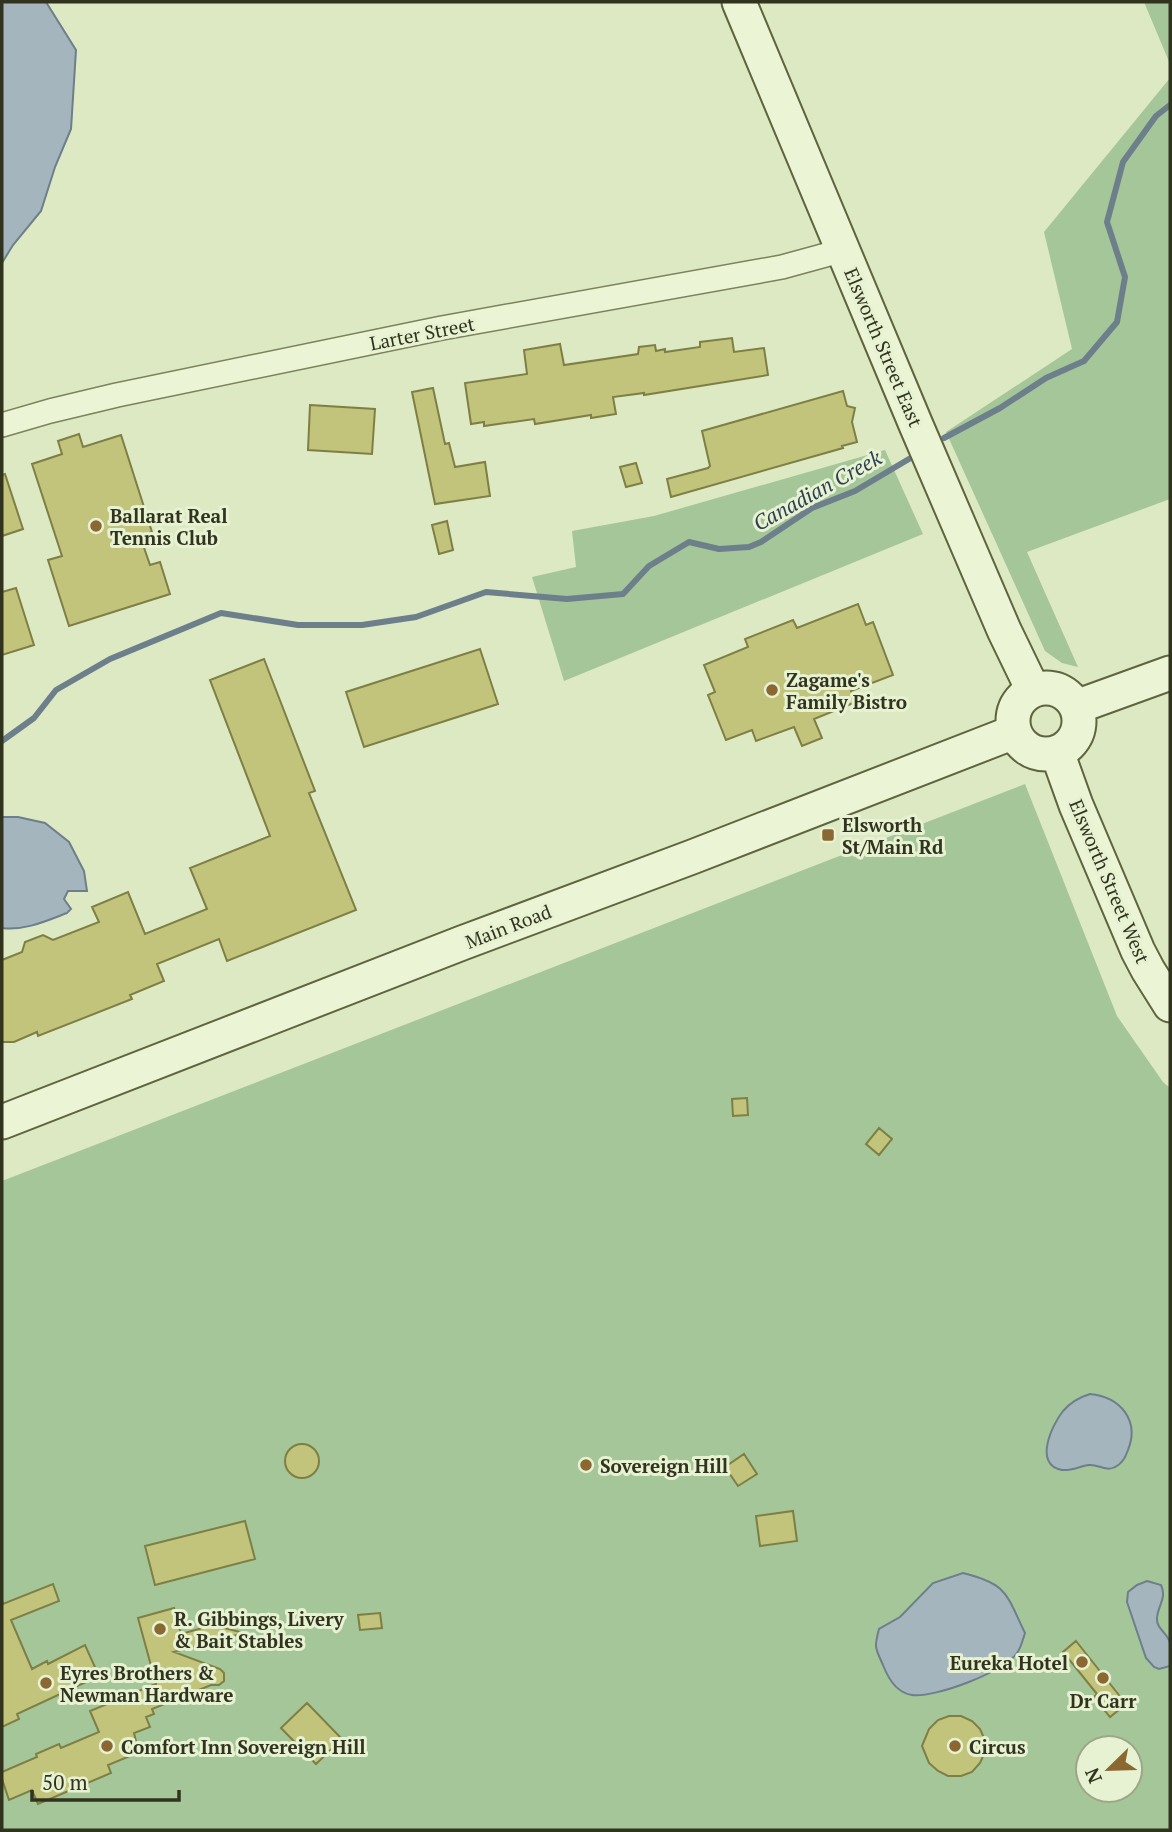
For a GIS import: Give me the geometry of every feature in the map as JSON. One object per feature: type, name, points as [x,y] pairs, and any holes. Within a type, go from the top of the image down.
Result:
[{"type":"main road","name":"Elsworth Street East","points":[[738,2],[958,524],[1033,690]]},
{"type":"main road","points":[[1076,707],[1170,673]]},
{"type":"main road","points":[[1054,689],[1067,696],[1076,707],[1079,720],[1076,734],[1069,745],[1057,752],[1044,754],[1031,751],[1021,743],[1014,732],[1016,707],[1025,695],[1033,690],[1054,689]]},
{"type":"main road","name":"Main Road","points":[[2,1122],[1014,732]]},
{"type":"main road","name":"Elsworth Street West","points":[[1057,752],[1076,806],[1138,951],[1170,1005]]},
{"type":"street","name":"Larter Street","points":[[2,425],[117,395],[442,328],[782,267],[844,250]]},
{"type":"green space","points":[[1144,2],[1170,2],[1170,64]]},
{"type":"green space","points":[[1170,78],[1170,499],[1027,552],[1078,667],[1062,663],[1045,651],[946,432],[1072,349],[1044,232]]},
{"type":"green space","points":[[885,450],[923,534],[564,681],[532,577],[576,567],[572,531],[654,516]]},
{"type":"green space","name":"Sovereign Hill","points":[[1025,784],[1117,1016],[1170,1088],[1170,1830],[2,1830],[2,1181]]},
{"type":"shaded area","points":[[2,2],[46,2],[76,50],[71,129],[41,211],[2,263]]},
{"type":"shaded area","points":[[2,817],[18,817],[45,823],[69,842],[84,871],[87,891],[68,891],[64,899],[71,909],[67,913],[27,927],[2,928]]},
{"type":"shaded area","points":[[1090,1394],[1110,1400],[1125,1412],[1131,1429],[1126,1455],[1120,1464],[1112,1468],[1089,1465],[1062,1470],[1053,1467],[1048,1461],[1047,1453],[1054,1425],[1069,1405]]},
{"type":"shaded area","points":[[963,1573],[989,1582],[1004,1592],[1025,1633],[1020,1649],[998,1668],[968,1682],[923,1695],[907,1694],[890,1680],[878,1654],[876,1644],[879,1629],[900,1617],[933,1583]]},
{"type":"shaded area","points":[[1147,1581],[1161,1585],[1163,1594],[1157,1622],[1171,1646],[1170,1666],[1159,1669],[1146,1658],[1127,1602],[1128,1592]]},
{"type":"building","points":[[732,338],[734,352],[764,348],[768,375],[644,395],[613,397],[616,414],[535,424],[534,419],[484,426],[484,422],[471,424],[465,383],[527,374],[524,350],[560,344],[564,365],[638,354],[639,347],[655,345],[656,351],[665,349],[665,352],[700,347],[700,342]]},
{"type":"building","points":[[433,388],[445,444],[449,443],[455,467],[485,462],[490,496],[435,504],[412,392]]},
{"type":"building","points":[[843,391],[847,406],[855,408],[852,422],[857,442],[671,497],[667,479],[710,466],[702,431]]},
{"type":"building","points":[[310,405],[375,409],[372,454],[308,450]]},
{"type":"building","points":[[79,434],[83,447],[121,435],[152,532],[140,536],[150,565],[160,562],[170,594],[69,626],[48,560],[62,556],[32,464],[62,454],[58,441]]},
{"type":"building","points":[[636,463],[642,483],[626,487],[620,467]]},
{"type":"building","points":[[5,474],[23,529],[2,536],[2,475]]},
{"type":"building","points":[[447,521],[453,550],[439,554],[432,525]]},
{"type":"building","points":[[16,588],[34,645],[2,655],[2,592]]},
{"type":"building","points":[[858,604],[866,625],[873,622],[893,675],[851,691],[856,702],[814,719],[822,738],[802,746],[794,727],[756,741],[752,730],[726,740],[708,695],[715,692],[704,665],[748,647],[745,639],[793,620],[797,628]]},
{"type":"building","points":[[480,649],[498,704],[364,747],[346,692]]},
{"type":"building","points":[[264,659],[315,791],[309,793],[356,910],[227,961],[219,939],[157,964],[164,981],[130,995],[132,999],[38,1036],[37,1032],[14,1042],[2,1042],[2,960],[22,952],[25,942],[43,935],[53,940],[99,922],[92,907],[128,892],[145,934],[207,909],[190,868],[270,836],[210,680]]},
{"type":"building","points":[[747,1098],[748,1115],[733,1116],[732,1099]]},
{"type":"building","points":[[879,1128],[892,1139],[879,1155],[866,1144]]},
{"type":"building","points":[[302,1444],[314,1449],[319,1461],[314,1473],[302,1478],[290,1473],[285,1461],[290,1449]]},
{"type":"building","points":[[744,1454],[757,1474],[738,1486],[725,1467]]},
{"type":"building","points":[[793,1511],[797,1541],[760,1546],[756,1516]]},
{"type":"building","points":[[245,1521],[255,1559],[155,1585],[145,1546]]},
{"type":"building","name":"Eyres Brothers & Newman Hardware","points":[[53,1584],[59,1601],[11,1620],[32,1669],[85,1645],[99,1676],[17,1714],[19,1719],[2,1727],[2,1600],[3,1604]]},
{"type":"building","points":[[174,1608],[181,1634],[213,1625],[244,1633],[174,1652],[220,1669],[224,1673],[224,1681],[152,1709],[154,1714],[146,1717],[150,1727],[134,1733],[136,1741],[131,1743],[135,1754],[108,1765],[111,1773],[38,1804],[32,1790],[9,1800],[2,1772],[59,1744],[61,1748],[99,1732],[90,1711],[156,1684],[138,1618]]},
{"type":"building","points":[[380,1613],[382,1628],[360,1630],[358,1615]]},
{"type":"building","points":[[1076,1641],[1126,1704],[1110,1717],[1094,1697],[1097,1694],[1063,1652]]},
{"type":"building","points":[[307,1703],[342,1739],[316,1764],[281,1728]]},
{"type":"building","name":"Circus","points":[[961,1716],[972,1721],[985,1740],[985,1752],[980,1763],[972,1772],[961,1776],[948,1776],[938,1771],[929,1763],[922,1746],[929,1729],[938,1720]]},
{"type":"waterway","name":"Canadian Creek","points":[[944,438],[1000,408],[1046,378],[1084,361],[1117,322],[1125,277],[1107,222],[1123,162],[1156,116],[1170,105]]},
{"type":"waterway","name":"Canadian Creek","points":[[2,741],[34,718],[56,690],[110,659],[221,613],[298,625],[362,625],[416,617],[486,592],[567,599],[623,594],[649,566],[689,542],[719,549],[749,547],[812,508],[855,491],[914,456]]},
{"type":"place","name":"Ballarat Real Tennis Club","points":[[96,526]]},
{"type":"place","name":"Zagame's Family Bistro","points":[[772,690]]},
{"type":"place","name":"Elsworth St/Main Rd","points":[[828,835]]},
{"type":"place","name":"Sovereign Hill","points":[[586,1465]]},
{"type":"place","name":"R. Gibbings, Livery & Bait Stables","points":[[160,1629]]},
{"type":"place","name":"Eureka Hotel","points":[[1082,1662]]},
{"type":"place","name":"Dr Carr","points":[[1103,1678]]},
{"type":"place","name":"Eyres Brothers & Newman Hardware","points":[[46,1683]]},
{"type":"place","name":"Comfort Inn Sovereign Hill","points":[[107,1746]]},
{"type":"place","name":"Circus","points":[[955,1746]]}]
